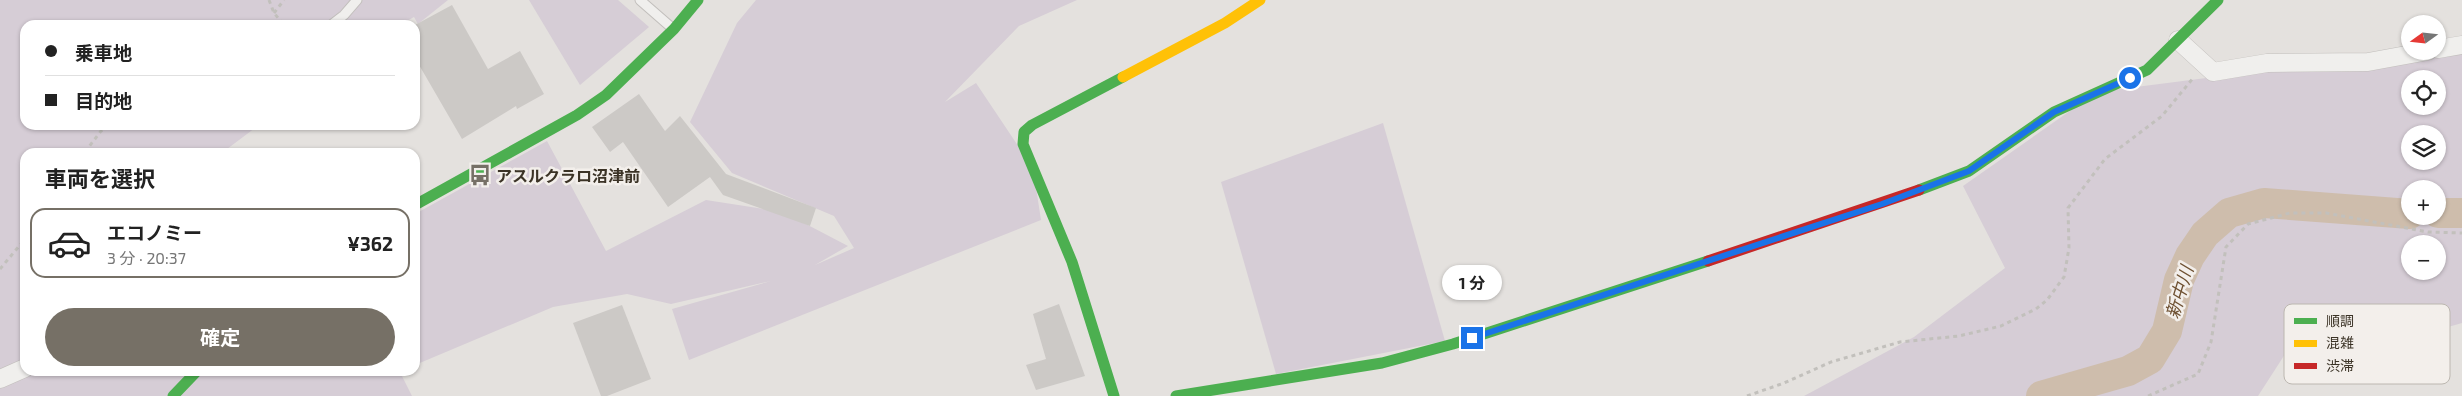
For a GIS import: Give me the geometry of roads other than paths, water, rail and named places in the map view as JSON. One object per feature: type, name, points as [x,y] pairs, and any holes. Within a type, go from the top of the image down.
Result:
[{"type":"street","points":[[420,201],[577,115],[606,95],[674,29],[698,0]]},
{"type":"street","points":[[1114,396],[1072,262],[1023,144],[1024,132],[1032,125],[1225,23],[1260,0]]},
{"type":"street","points":[[1176,396],[1382,363],[1453,344],[1882,204],[1969,171],[2054,112],[2147,70],[2218,0]]},
{"type":"street","points":[[2178,40],[2213,72],[2267,63],[2368,62],[2401,56]]},
{"type":"street","points":[[2446,48],[2462,45]]},
{"type":"street","points":[[0,379],[20,370]]},
{"type":"street","points":[[173,396],[192,376]]},
{"type":"lane","points":[[338,20],[357,0]]},
{"type":"lane","points":[[640,0],[674,29]]},
{"type":"waterway","name":"新中川","points":[[2041,396],[2128,371],[2150,359],[2167,331],[2179,280],[2190,256],[2205,234],[2229,213],[2264,203],[2401,213]]},
{"type":"waterway","name":"新中川","points":[[2446,213],[2462,213]]},
{"type":"place","name":"アスルクラロ沼津前","points":[[480,175]]}]
